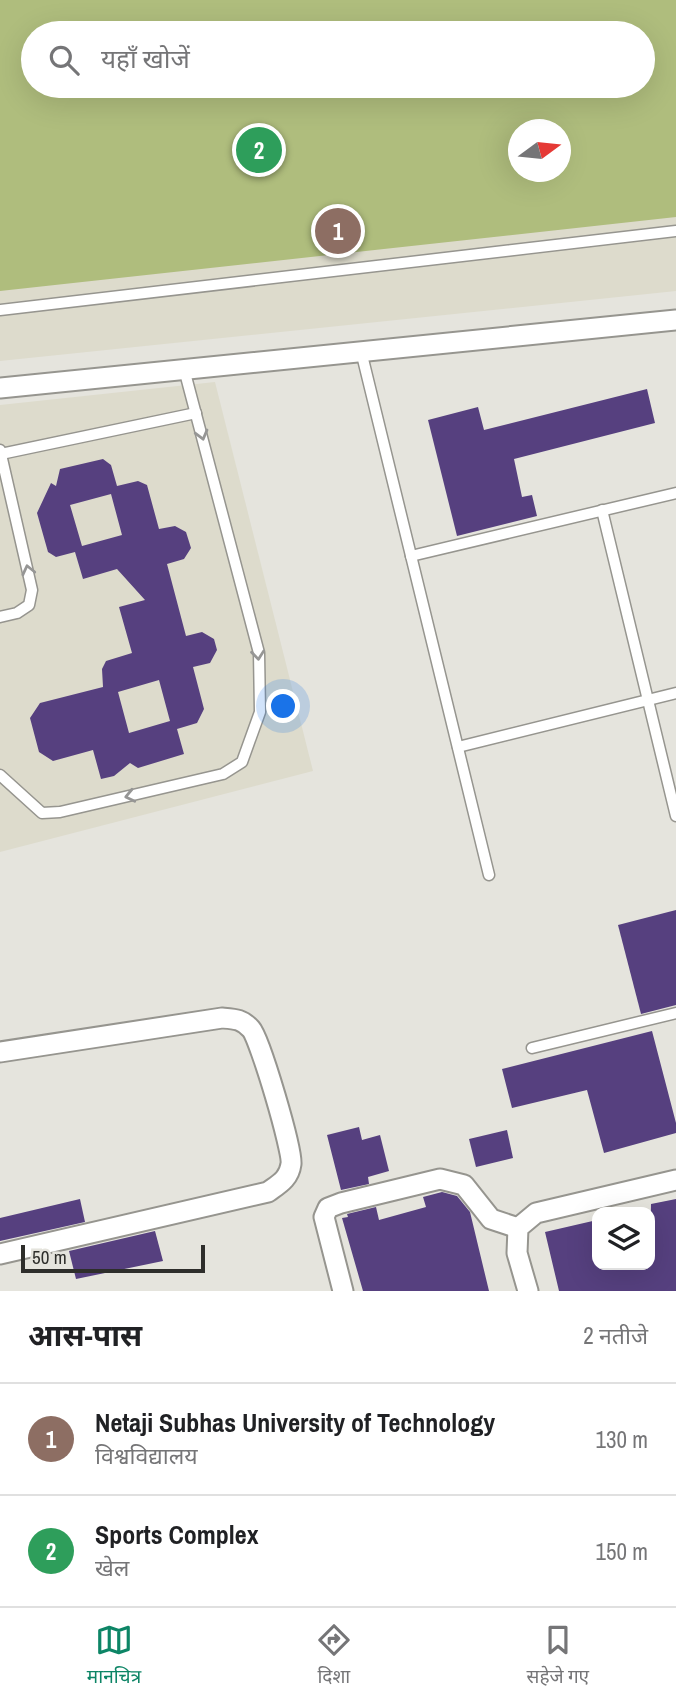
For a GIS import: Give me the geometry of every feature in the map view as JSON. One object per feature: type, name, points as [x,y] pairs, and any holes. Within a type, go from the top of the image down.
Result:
[{"type":"street","points":[[0,388],[676,320]]},
{"type":"street","points":[[0,1052],[222,1018],[241,1020],[253,1032],[261,1053],[292,1163],[286,1180],[268,1192],[0,1254]]},
{"type":"street","points":[[343,1291],[324,1217],[328,1208],[341,1203],[440,1179],[464,1185],[491,1219],[518,1228]]},
{"type":"street","points":[[528,1291],[517,1253],[518,1228],[536,1213],[676,1180]]},
{"type":"lane","points":[[0,310],[676,231]]},
{"type":"lane","points":[[361,350],[489,875]]},
{"type":"lane","points":[[0,775],[42,813],[60,812],[223,774],[242,762],[260,712],[259,653],[184,369]]},
{"type":"lane","points":[[0,617],[17,613],[29,606],[32,590],[0,452],[196,413]]},
{"type":"lane","points":[[411,556],[676,493]]},
{"type":"lane","points":[[602,510],[676,816]]},
{"type":"lane","points":[[458,747],[676,693]]},
{"type":"lane","points":[[532,1048],[676,1013]]},
{"type":"shaded area","points":[[0,0],[676,0],[676,291],[0,361]]},
{"type":"shaded area","points":[[215,382],[313,771],[0,852],[0,405]]},
{"type":"green space","points":[[0,0],[676,0],[676,217],[0,291]]},
{"type":"building","points":[[647,389],[655,423],[514,459],[522,497],[532,495],[537,516],[457,536],[428,420],[478,407],[484,430]]},
{"type":"building","points":[[103,459],[111,465],[117,486],[138,481],[147,485],[159,529],[175,526],[186,532],[191,548],[184,559],[167,564],[186,636],[202,632],[214,639],[217,650],[210,663],[193,667],[204,709],[197,723],[177,729],[184,754],[138,768],[130,763],[114,776],[101,779],[93,750],[53,761],[39,752],[30,718],[40,703],[103,687],[102,669],[106,661],[132,653],[119,607],[145,600],[117,569],[83,579],[75,552],[56,557],[48,552],[37,513],[51,483],[56,486],[60,469]],"holes":[[[111,494],[122,535],[82,546],[70,505]],[[159,680],[170,721],[129,733],[118,692]]]},
{"type":"building","points":[[676,910],[676,1005],[641,1014],[618,925]]},
{"type":"building","points":[[652,1031],[676,1123],[676,1133],[604,1153],[587,1090],[512,1108],[502,1069]]},
{"type":"building","points":[[359,1127],[362,1140],[380,1135],[389,1171],[368,1177],[369,1184],[341,1190],[327,1135]]},
{"type":"building","points":[[507,1130],[513,1158],[476,1167],[469,1139]]},
{"type":"building","points":[[442,1192],[457,1196],[470,1212],[489,1291],[363,1291],[342,1218],[348,1217],[347,1214],[376,1207],[379,1220],[426,1207],[423,1197]]},
{"type":"building","points":[[80,1199],[85,1222],[0,1241],[0,1218]]},
{"type":"building","points":[[676,1199],[676,1291],[559,1291],[545,1232],[592,1221],[592,1270],[655,1270],[655,1207],[651,1207],[651,1204]]},
{"type":"building","points":[[155,1231],[163,1261],[76,1279],[69,1251]]},
{"type":"place","name":"Sports Complex","points":[[259,150]]},
{"type":"place","name":"Netaji Subhas University of Technology","points":[[338,231]]}]
